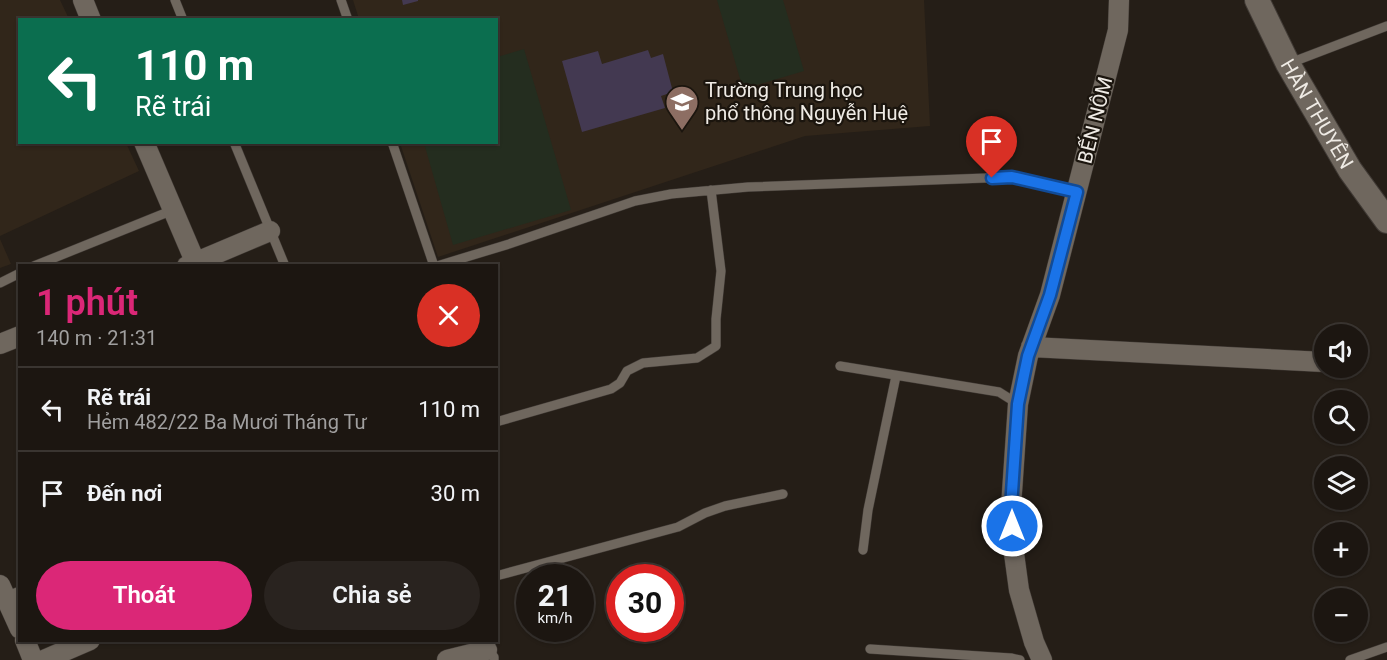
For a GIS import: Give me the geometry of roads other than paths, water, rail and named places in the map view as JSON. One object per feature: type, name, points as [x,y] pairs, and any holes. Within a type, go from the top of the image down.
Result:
[{"type":"street","points":[[82,0],[90,18]]},
{"type":"street","name":"BẾN NÔM","points":[[1042,660],[1034,642],[1019,590],[1013,546],[1011,507],[1018,404],[1031,347],[1050,295],[1118,30],[1119,0]]},
{"type":"street","name":"HÀN THUYÊN","points":[[1257,0],[1288,64],[1350,170],[1387,221]]},
{"type":"street","points":[[145,144],[193,264],[270,231]]},
{"type":"street","points":[[0,344],[18,337]]},
{"type":"street","points":[[1031,347],[1314,361]]},
{"type":"street","points":[[8,591],[18,623]]},
{"type":"street","points":[[26,642],[33,660]]},
{"type":"street","points":[[44,660],[85,642]]},
{"type":"street","points":[[447,660],[490,650]]},
{"type":"lane","points":[[175,0],[182,18]]},
{"type":"lane","points":[[341,0],[347,18]]},
{"type":"lane","points":[[1288,64],[1387,26]]},
{"type":"lane","points":[[235,144],[284,264]]},
{"type":"lane","points":[[393,144],[434,264]]},
{"type":"lane","points":[[442,264],[509,244],[649,196],[748,187],[1012,177],[1077,192]]},
{"type":"lane","points":[[498,421],[612,389],[627,371],[643,363],[697,358],[716,346],[721,271],[711,190]]},
{"type":"lane","points":[[39,264],[173,210]]},
{"type":"lane","points":[[0,283],[18,274]]},
{"type":"lane","points":[[840,366],[999,392],[1018,404]]},
{"type":"lane","points":[[862,550],[896,376]]},
{"type":"lane","points":[[498,575],[678,526],[725,506],[783,494]]},
{"type":"lane","points":[[1350,660],[1387,647]]},
{"type":"lane","points":[[870,649],[1020,660]]},
{"type":"lane","points":[[884,660],[885,650]]},
{"type":"place","name":"Trường Trung học phổ thông Nguyễn Huệ","points":[[682,131]]}]
